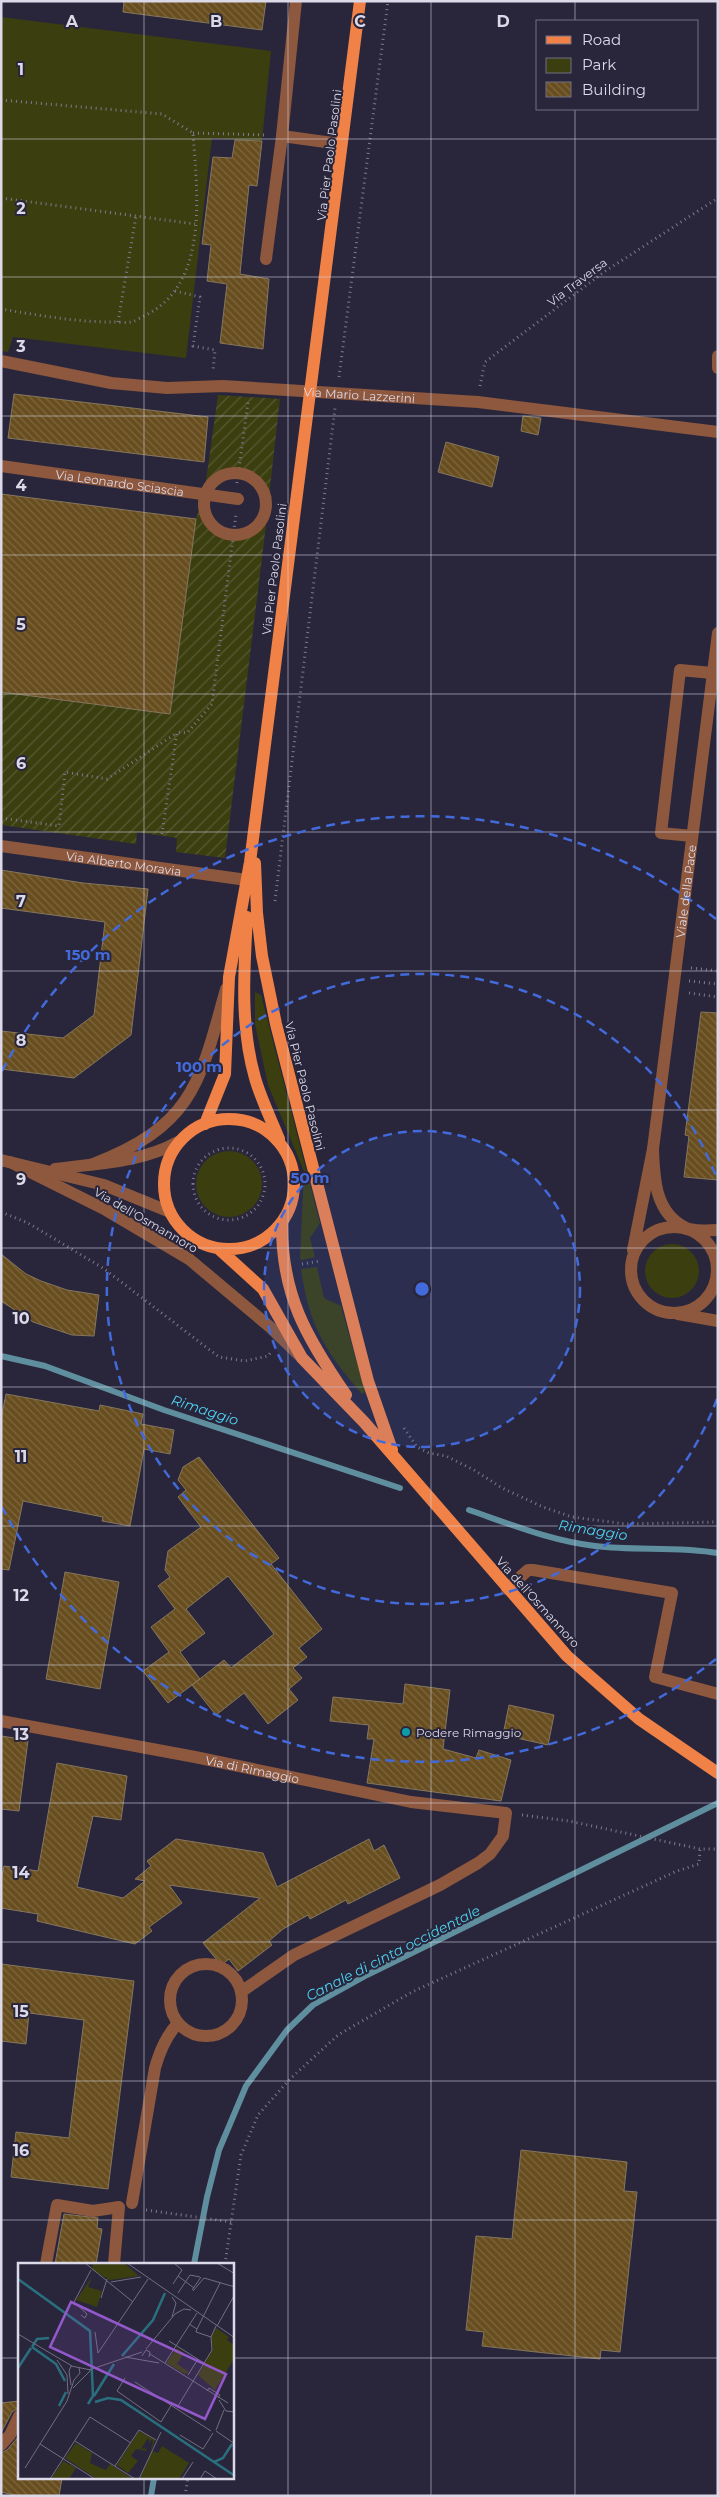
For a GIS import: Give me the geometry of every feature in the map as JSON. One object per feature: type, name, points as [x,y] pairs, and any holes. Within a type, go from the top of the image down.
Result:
[{"type":"main road","name":"Via Pier Paolo Pasolini","points":[[205,1124],[225,1074],[229,977],[250,862],[311,391],[340,144],[361,1]]},
{"type":"main road","name":"Via Pier Paolo Pasolini","points":[[320,311],[341,183],[361,1]]},
{"type":"main road","name":"Via Pier Paolo Pasolini","points":[[254,830],[257,913],[262,956],[276,1024],[368,1381],[395,1457]]},
{"type":"main road","name":"Via Pier Paolo Pasolini","points":[[250,862],[243,980],[244,1013],[255,1077],[282,1146]]},
{"type":"main road","name":"Via dell'Osmannoro","points":[[226,1119],[247,1121],[266,1131],[282,1146],[290,1160],[294,1176],[294,1192],[290,1208],[282,1222],[261,1242],[234,1250],[219,1249],[204,1245],[190,1237],[178,1226],[170,1212],[164,1195],[164,1176],[178,1142],[190,1131],[205,1124],[226,1119]]},
{"type":"main road","name":"Via dell'Osmannoro","points":[[282,1222],[285,1268],[293,1302],[316,1351],[364,1422]]},
{"type":"main road","name":"Via dell'Osmannoro","points":[[219,1249],[262,1289],[302,1358],[364,1422],[567,1656],[646,1724],[718,1773]]},
{"type":"street","points":[[266,259],[282,136],[296,1]]},
{"type":"street","name":"Via Pier Paolo Pasolini","points":[[282,136],[340,144]]},
{"type":"street","points":[[718,356],[718,368]]},
{"type":"street","name":"Via Mario Lazzerini","points":[[1,361],[111,383],[167,388],[223,386],[250,390],[311,391],[478,402],[717,432]]},
{"type":"street","name":"Via Leonardo Sciascia","points":[[1,466],[238,499]]},
{"type":"street","points":[[238,473],[248,476],[256,482],[266,500],[265,511],[261,521],[254,529],[245,534],[234,535],[216,529],[210,522],[206,513],[206,494],[210,485],[218,478],[238,473]]},
{"type":"street","name":"Viale della Pace","points":[[631,1262],[654,1149],[718,633]]},
{"type":"street","points":[[692,836],[661,833],[680,670],[712,673]]},
{"type":"street","name":"Via Alberto Moravia","points":[[1,846],[247,880]]},
{"type":"street","name":"Via Pier Paolo Pasolini","points":[[93,1164],[123,1152],[142,1141],[167,1123],[186,1102],[201,1074],[229,977]]},
{"type":"street","name":"Via dell'Osmannoro","points":[[48,1170],[137,1159],[158,1153],[178,1142]]},
{"type":"street","name":"Viale della Pace","points":[[654,1149],[654,1180],[658,1196],[670,1216],[688,1229]]},
{"type":"street","name":"Via dell'Osmannoro","points":[[6,1161],[104,1185],[170,1212]]},
{"type":"street","name":"Via dell'Osmannoro","points":[[6,1161],[106,1210],[189,1259],[270,1327],[302,1358]]},
{"type":"street","points":[[718,1230],[666,1227],[652,1233],[640,1243],[631,1262],[630,1272],[636,1290],[648,1305],[666,1312],[718,1321]]},
{"type":"street","points":[[666,1312],[685,1312],[698,1306],[708,1296],[715,1283],[716,1264],[712,1250],[704,1239],[688,1229]]},
{"type":"street","points":[[507,1589],[523,1574],[533,1570],[672,1594],[655,1677],[718,1694]]},
{"type":"street","name":"Via di Rimaggio","points":[[1,1721],[195,1757],[411,1802],[506,1813]]},
{"type":"street","points":[[241,1992],[294,1955],[440,1885],[478,1863],[490,1854],[503,1836],[506,1813]]},
{"type":"street","points":[[207,1964],[224,1969],[236,1981],[241,1992],[241,2004],[238,2016],[231,2025],[221,2032],[210,2035],[198,2035],[178,2023],[171,2007],[171,1989],[176,1978],[184,1970],[195,1965],[207,1964]]},
{"type":"street","points":[[132,2203],[159,2052],[169,2033],[178,2023]]},
{"type":"street","points":[[46,2263],[57,2205],[93,2211],[119,2207],[114,2263]]},
{"type":"street","points":[[1,2445],[10,2435],[18,2418]]},
{"type":"path","points":[[275,902],[337,393],[388,1]]},
{"type":"path","points":[[1,100],[162,114],[193,132],[234,132],[282,136]]},
{"type":"path","points":[[1,309],[44,316],[130,322],[159,309],[181,284],[191,259],[195,224],[193,132]]},
{"type":"path","points":[[1,198],[195,224]]},
{"type":"path","name":"Via Traversa","points":[[478,402],[485,362],[604,272],[718,198]]},
{"type":"path","points":[[118,322],[136,216]]},
{"type":"path","points":[[175,291],[200,297],[193,346],[215,350],[213,376]]},
{"type":"path","points":[[1,818],[59,826],[65,772],[107,779],[177,732],[187,733],[212,704],[234,535],[238,499],[238,473],[250,390]]},
{"type":"path","points":[[162,834],[177,732]]},
{"type":"path","points":[[674,979],[718,971]]},
{"type":"path","points":[[674,979],[718,984]]},
{"type":"path","points":[[674,979],[718,997]]},
{"type":"path","points":[[231,1148],[247,1153],[260,1165],[264,1176],[265,1189],[262,1200],[254,1210],[244,1217],[232,1220],[220,1219],[209,1214],[200,1205],[195,1194],[194,1183],[198,1167],[209,1154],[220,1150],[231,1148]]},
{"type":"path","points":[[1,1212],[28,1223],[103,1268],[219,1357],[245,1361],[268,1356],[274,1347]]},
{"type":"path","points":[[401,1424],[417,1447],[429,1453],[446,1456],[474,1470],[510,1492],[543,1507],[572,1516],[626,1524],[718,1522]]},
{"type":"path","points":[[506,1813],[569,1821],[700,1848],[718,1849]]},
{"type":"path","points":[[224,2263],[241,2155],[258,2115],[290,2079],[338,2035],[412,1992],[677,1871],[699,1864],[700,1848]]},
{"type":"path","points":[[166,2213],[232,2222]]},
{"type":"path","points":[[185,2496],[188,2480]]},
{"type":"green space","points":[[1,17],[271,51],[262,141],[212,138],[186,358],[13,337],[8,352],[1,351]]},
{"type":"green space","points":[[218,395],[280,399],[269,496],[262,496],[254,482],[244,475],[231,475],[218,483],[206,481]]},
{"type":"green space","points":[[201,504],[212,525],[221,534],[249,534],[257,524],[266,525],[225,858],[176,852],[177,838],[137,832],[136,844],[1,825],[1,692],[170,714],[196,519]]},
{"type":"green space","points":[[255,992],[261,995],[320,1223],[310,1238],[315,1257],[302,1260],[300,1259],[304,1171],[268,1085],[255,1024]]},
{"type":"green space","points":[[229,1151],[241,1154],[252,1161],[259,1172],[262,1184],[259,1196],[252,1207],[241,1214],[229,1217],[217,1214],[206,1207],[199,1196],[196,1184],[199,1172],[206,1161],[217,1154]]},
{"type":"green space","points":[[672,1244],[682,1246],[691,1252],[697,1261],[699,1271],[697,1281],[691,1290],[682,1296],[672,1298],[662,1296],[653,1290],[647,1281],[645,1271],[647,1261],[653,1252],[662,1246]]},
{"type":"green space","points":[[317,1267],[324,1298],[341,1306],[365,1392],[362,1394],[329,1351],[314,1322],[304,1289],[301,1269]]},
{"type":"building","points":[[124,1],[266,1],[262,30],[123,12]]},
{"type":"building","points":[[235,140],[262,141],[257,186],[249,185],[240,274],[269,279],[263,349],[220,343],[227,284],[207,281],[211,245],[202,244],[213,157],[232,158]]},
{"type":"building","points":[[14,394],[208,417],[204,462],[8,438]]},
{"type":"building","points":[[523,416],[541,418],[538,435],[521,431]]},
{"type":"building","points":[[446,442],[499,457],[492,487],[438,472]]},
{"type":"building","points":[[1,494],[196,519],[170,714],[1,692]]},
{"type":"building","points":[[1,870],[83,883],[148,889],[131,1035],[74,1078],[1,1069],[1,1031],[63,1038],[94,1015],[105,922],[1,908]]},
{"type":"building","points":[[701,1012],[718,1013],[718,1180],[684,1177],[689,1136],[685,1135]]},
{"type":"building","points":[[1,1254],[26,1274],[41,1281],[67,1290],[99,1295],[94,1336],[72,1335],[33,1322],[1,1301]]},
{"type":"building","points":[[6,1394],[99,1411],[100,1405],[143,1414],[141,1424],[174,1430],[170,1454],[144,1449],[130,1526],[102,1521],[103,1517],[23,1501],[9,1570],[1,1569],[1,1419]]},
{"type":"building","points":[[199,1457],[279,1558],[271,1564],[322,1629],[299,1648],[307,1657],[293,1668],[302,1678],[289,1689],[298,1700],[268,1724],[244,1693],[216,1715],[192,1685],[168,1703],[143,1671],[169,1652],[151,1627],[175,1609],[158,1586],[170,1577],[165,1570],[168,1551],[201,1527],[178,1497],[186,1490],[178,1480],[183,1467]],"holes":[[[228,1576],[274,1634],[231,1668],[224,1660],[200,1679],[180,1652],[205,1633],[186,1609]]]},
{"type":"building","points":[[65,1572],[119,1582],[100,1689],[46,1679]]},
{"type":"building","name":"Podere Rimaggio","points":[[405,1684],[450,1690],[443,1749],[476,1758],[479,1750],[511,1760],[501,1801],[367,1783],[374,1739],[367,1739],[369,1725],[330,1721],[333,1697],[403,1704]]},
{"type":"building","points":[[509,1705],[554,1715],[548,1745],[503,1735]]},
{"type":"building","points":[[1,1736],[28,1740],[19,1811],[1,1809]]},
{"type":"building","points":[[57,1763],[127,1776],[121,1820],[93,1816],[77,1887],[123,1898],[145,1881],[135,1879],[151,1866],[147,1861],[176,1839],[263,1853],[277,1887],[369,1839],[374,1851],[384,1845],[400,1878],[348,1904],[346,1900],[310,1919],[308,1915],[283,1929],[269,1941],[272,1945],[238,1971],[229,1959],[221,1965],[203,1943],[260,1898],[169,1885],[182,1903],[149,1927],[152,1931],[135,1944],[37,1921],[38,1914],[1,1908],[1,1880],[4,1866],[38,1871]]},
{"type":"building","points":[[1,1964],[134,1981],[108,2189],[11,2177],[16,2132],[69,2138],[84,2020],[29,2013],[26,2044],[1,2041]]},
{"type":"building","points":[[521,2150],[627,2162],[624,2191],[637,2192],[620,2352],[601,2350],[600,2359],[482,2346],[484,2332],[466,2330],[476,2236],[512,2239]]},
{"type":"building","points":[[64,2214],[98,2218],[97,2228],[102,2229],[96,2263],[55,2263]]},
{"type":"building","points":[[18,2401],[18,2409],[12,2412],[1,2433],[1,2403]]},
{"type":"building","points":[[18,2437],[18,2480],[62,2480],[59,2496],[19,2496],[1,2492],[1,2453],[7,2450]]},
{"type":"waterway","name":"Rimaggio","points":[[1,1356],[45,1366],[164,1410],[400,1488]]},
{"type":"waterway","name":"Rimaggio","points":[[469,1510],[531,1531],[579,1544],[718,1553]]},
{"type":"waterway","name":"Canale di cinta occidentale","points":[[194,2263],[207,2197],[219,2150],[246,2086],[287,2030],[313,2005],[367,1975],[718,1803]]},
{"type":"waterway","name":"Canale di cinta occidentale","points":[[151,2496],[154,2480]]},
{"type":"place","name":"Podere Rimaggio","points":[[406,1732]]}]
